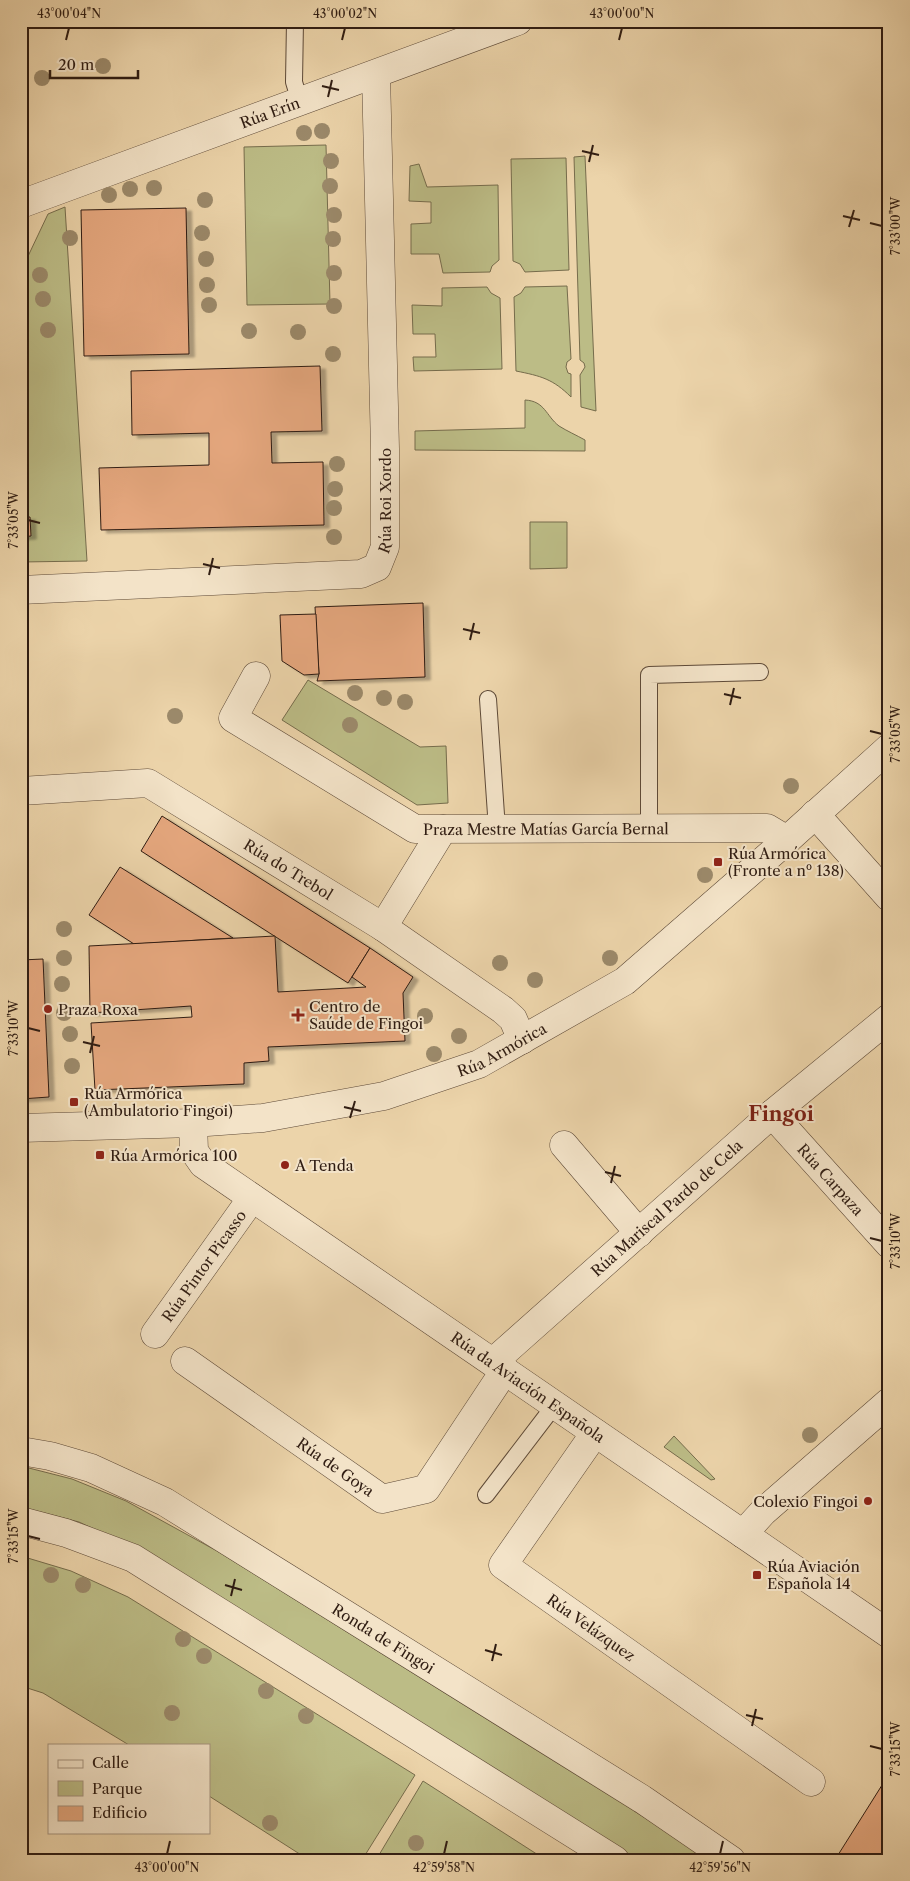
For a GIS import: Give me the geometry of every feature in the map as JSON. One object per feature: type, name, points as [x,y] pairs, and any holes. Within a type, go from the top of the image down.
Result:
[{"type":"street","name":"Rúa Erín","points":[[21,204],[518,21]]},
{"type":"street","name":"Rúa Roi Xordo","points":[[21,590],[361,574],[377,567],[384,547],[385,450],[376,74]]},
{"type":"street","name":"Praza Mestre Matías García Bernal","points":[[256,676],[233,718],[415,830],[649,827],[767,828],[787,840]]},
{"type":"street","name":"Rúa Armórica","points":[[21,1128],[192,1123],[263,1118],[384,1096],[479,1064],[625,980],[787,840],[889,748]]},
{"type":"street","name":"Rúa do Trebol","points":[[21,791],[148,783],[383,927],[513,1019],[522,1040]]},
{"type":"street","points":[[815,814],[889,897]]},
{"type":"street","points":[[383,927],[443,829]]},
{"type":"street","name":"Rúa Mariscal Pardo de Cela","points":[[499,1366],[638,1233],[772,1114],[889,1018]]},
{"type":"street","name":"Rúa Carpaza","points":[[772,1114],[889,1244]]},
{"type":"street","name":"Rúa da Aviación Española","points":[[192,1123],[194,1151],[203,1164],[889,1634]]},
{"type":"street","points":[[564,1144],[638,1233]]},
{"type":"street","name":"Rúa Pintor Picasso","points":[[155,1334],[252,1198]]},
{"type":"street","name":"Rúa de Goya","points":[[184,1361],[382,1499],[426,1489],[499,1366]]},
{"type":"street","points":[[743,1534],[763,1512],[889,1402]]},
{"type":"street","name":"Rúa Velázquez","points":[[595,1433],[503,1565],[811,1782]]},
{"type":"street","name":"Ronda de Fingoi","points":[[21,1451],[50,1456],[91,1468],[165,1502],[642,1799],[731,1860]]},
{"type":"street","points":[[21,1521],[66,1533],[134,1558],[615,1860]]},
{"type":"lane","points":[[295,21],[294,82],[300,102]]},
{"type":"lane","points":[[649,827],[649,675],[760,672]]},
{"type":"lane","points":[[488,698],[497,829]]},
{"type":"lane","points":[[486,1496],[554,1406]]},
{"type":"green space","points":[[326,145],[330,304],[247,305],[244,147]]},
{"type":"green space","points":[[585,156],[596,411],[581,407],[580,375],[585,367],[584,363],[580,360],[574,157]]},
{"type":"green space","points":[[566,158],[569,270],[525,272],[520,264],[513,261],[511,159]]},
{"type":"green space","points":[[419,164],[427,187],[498,185],[499,260],[492,266],[490,272],[443,273],[439,254],[411,254],[411,224],[431,223],[431,202],[409,201],[410,166]]},
{"type":"green space","points":[[65,207],[87,561],[21,562],[21,271],[48,214]]},
{"type":"green space","points":[[567,286],[571,359],[567,362],[566,367],[568,373],[571,374],[571,397],[546,379],[516,371],[514,297],[521,293],[525,287]]},
{"type":"green space","points":[[487,287],[491,293],[500,298],[502,369],[414,371],[413,357],[436,357],[435,334],[413,334],[412,305],[442,306],[442,288]]},
{"type":"green space","points":[[525,400],[537,403],[559,426],[585,440],[585,451],[415,450],[415,431],[525,428]]},
{"type":"green space","points":[[530,522],[567,522],[567,568],[530,569]]},
{"type":"green space","points":[[308,680],[420,747],[446,746],[448,803],[417,805],[282,720]]},
{"type":"green space","points":[[674,1436],[715,1479],[711,1480],[664,1447]]},
{"type":"green space","points":[[21,1466],[72,1479],[126,1501],[217,1551],[671,1834],[707,1860],[638,1860],[163,1561],[79,1522],[21,1507]]},
{"type":"green space","points":[[21,1556],[71,1571],[128,1597],[415,1775],[362,1860],[309,1860],[210,1797],[210,1744],[127,1744],[43,1693],[21,1686]]},
{"type":"green space","points":[[423,1781],[546,1860],[376,1860]]},
{"type":"building","points":[[186,208],[189,354],[84,356],[81,210]]},
{"type":"building","points":[[320,366],[322,431],[271,432],[272,463],[323,462],[324,525],[101,530],[99,468],[209,465],[209,433],[132,435],[131,371]]},
{"type":"building","points":[[21,517],[30,517],[31,536],[21,537]]},
{"type":"building","points":[[423,603],[425,677],[317,681],[319,674],[315,607]]},
{"type":"building","points":[[316,614],[319,674],[304,675],[282,661],[280,615]]},
{"type":"building","points":[[162,816],[370,948],[348,983],[141,851]]},
{"type":"building","points":[[120,867],[233,938],[134,944],[89,915]]},
{"type":"building","name":"Centro de Saúde de Fingoi","points":[[275,936],[278,992],[366,987],[352,977],[370,948],[413,977],[403,993],[405,1041],[268,1047],[269,1061],[244,1063],[244,1084],[95,1090],[91,1023],[192,1017],[191,1006],[90,1013],[89,946]]},
{"type":"building","points":[[43,959],[49,1097],[21,1099],[21,960]]},
{"type":"building","points":[[889,1774],[889,1860],[845,1860],[838,1855]]},
{"type":"place","name":"Rúa Armórica (Fronte a nº 138)","points":[[718,862]]},
{"type":"place","name":"Praza Roxa","points":[[48,1009]]},
{"type":"place","name":"Centro de Saúde de Fingoi","points":[[298,1015]]},
{"type":"place","name":"Rúa Armórica (Ambulatorio Fingoi)","points":[[74,1102]]},
{"type":"place","name":"Rúa Armórica 100","points":[[100,1155]]},
{"type":"place","name":"A Tenda","points":[[285,1165]]},
{"type":"place","name":"Colexio Fingoi","points":[[868,1501]]},
{"type":"place","name":"Rúa Aviación Española 14","points":[[757,1575]]},
{"type":"district","name":"Fingoi","points":[[781,1114]]}]
